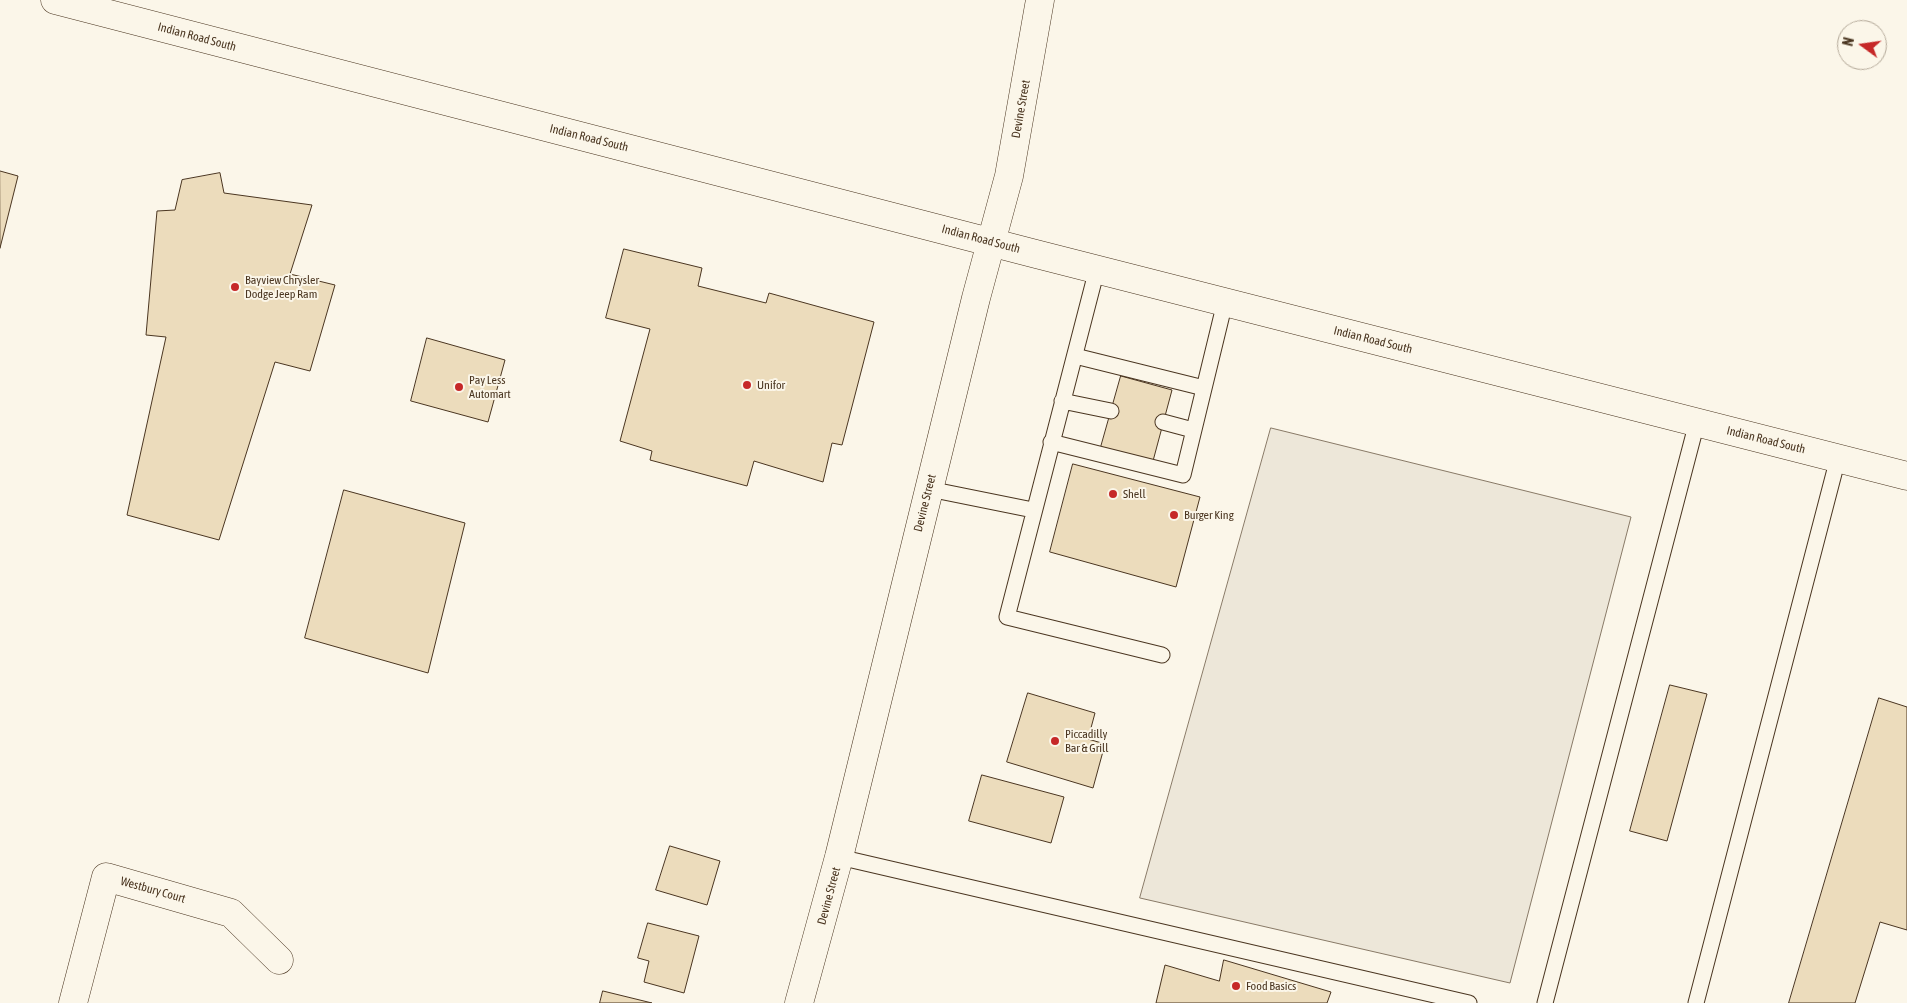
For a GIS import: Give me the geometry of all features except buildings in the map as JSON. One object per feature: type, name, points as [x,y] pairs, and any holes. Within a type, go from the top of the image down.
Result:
[{"type":"main road","name":"Indian Road South","points":[[55,0],[1907,476]]},
{"type":"main road","name":"Devine Street","points":[[799,1003],[839,857],[929,489],[1009,176],[1040,0]]},
{"type":"main road","name":"Westbury Court","points":[[73,1003],[106,877],[231,913],[279,960]]},
{"type":"lane","points":[[1097,269],[1033,510],[1007,617],[1162,655]]},
{"type":"lane","points":[[1051,442],[1183,475],[1225,302]]},
{"type":"lane","points":[[1075,356],[1204,388]]},
{"type":"lane","points":[[1062,401],[1111,411]]},
{"type":"lane","points":[[1163,422],[1193,430]]},
{"type":"lane","points":[[1545,1003],[1697,422]]},
{"type":"lane","points":[[1696,1003],[1838,458]]},
{"type":"lane","points":[[929,489],[1033,510]]},
{"type":"lane","points":[[839,857],[1469,1003]]},
{"type":"shaded area","points":[[1271,428],[1631,517],[1510,983],[1140,898]]},
{"type":"place","name":"Bayview Chrysler Dodge Jeep Ram","points":[[235,287]]},
{"type":"place","name":"Unifor","points":[[747,385]]},
{"type":"place","name":"Pay Less Automart","points":[[459,387]]},
{"type":"place","name":"Shell","points":[[1113,494]]},
{"type":"place","name":"Burger King","points":[[1174,515]]},
{"type":"place","name":"Piccadilly Bar & Grill","points":[[1055,741]]},
{"type":"place","name":"Food Basics","points":[[1236,986]]}]
